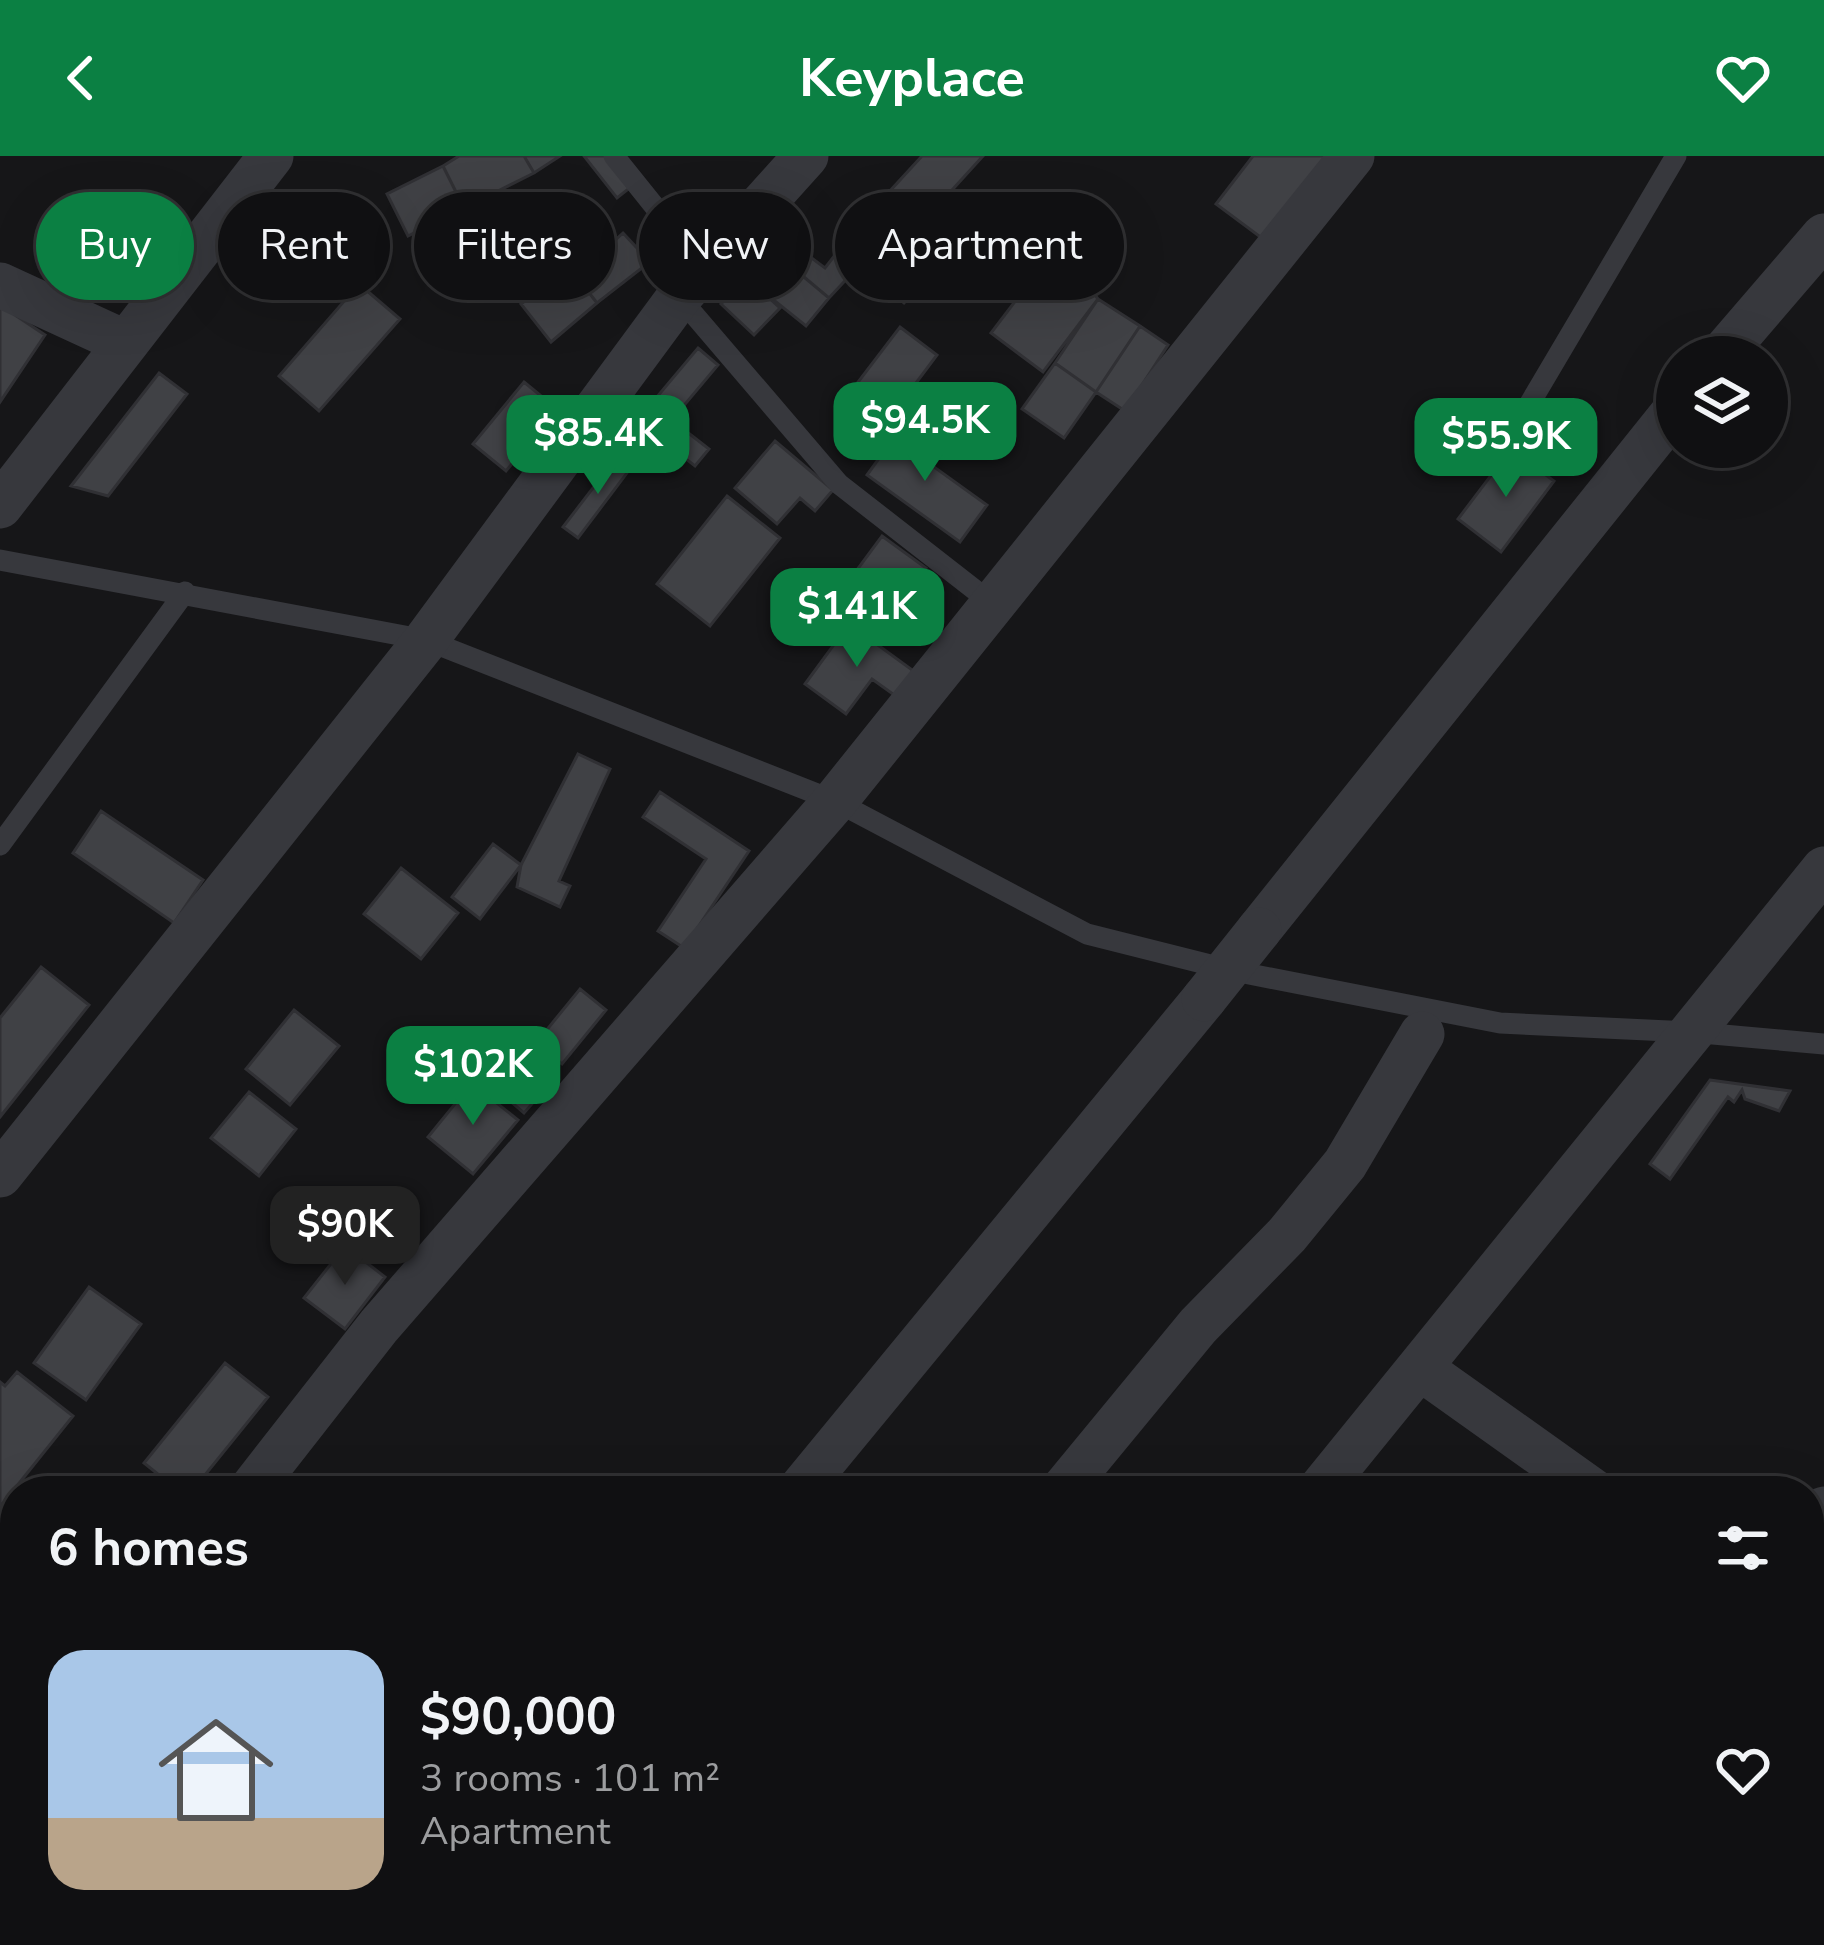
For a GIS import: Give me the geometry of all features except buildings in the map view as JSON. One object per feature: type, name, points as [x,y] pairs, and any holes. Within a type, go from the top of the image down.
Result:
[{"type":"street","points":[[0,506],[271,156]]},
{"type":"street","points":[[773,192],[806,156]]},
{"type":"street","points":[[262,1476],[379,1326],[835,800],[1352,156]]},
{"type":"street","points":[[1738,336],[1824,236]]},
{"type":"street","points":[[0,284],[126,343]]},
{"type":"street","points":[[0,1175],[426,640],[678,300]]},
{"type":"street","points":[[811,1476],[1204,999],[1656,434]]},
{"type":"street","points":[[1331,1476],[1824,869]]},
{"type":"street","points":[[1074,1476],[1198,1326],[1287,1235],[1345,1164],[1422,1034]]},
{"type":"street","points":[[1420,1368],[1572,1476]]},
{"type":"lane","points":[[614,156],[639,197]]},
{"type":"lane","points":[[1520,420],[1676,156]]},
{"type":"lane","points":[[704,300],[839,484],[993,604]]},
{"type":"lane","points":[[0,560],[426,640],[835,800],[1088,934],[1234,971],[1500,1023],[1824,1044]]},
{"type":"lane","points":[[0,845],[185,592]]}]
